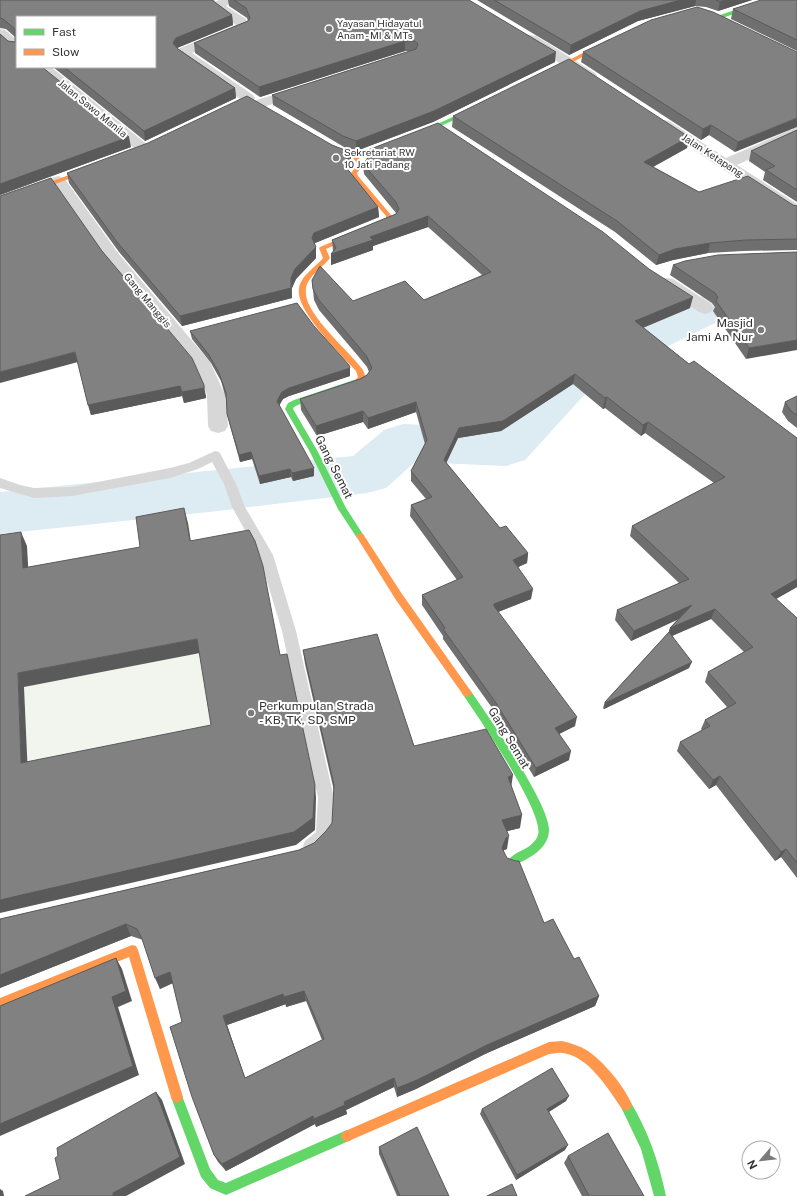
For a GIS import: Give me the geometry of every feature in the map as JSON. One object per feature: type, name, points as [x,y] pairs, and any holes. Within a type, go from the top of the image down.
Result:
[{"type":"street","points":[[229,0],[219,5],[218,8],[241,22],[243,27],[183,52],[184,55],[249,101],[271,112]]},
{"type":"street","points":[[717,18],[770,0]]},
{"type":"street","points":[[687,13],[701,11],[735,27]]},
{"type":"street","points":[[517,31],[602,83]]},
{"type":"street","points":[[1,35],[16,45]]},
{"type":"street","points":[[541,76],[614,38]]},
{"type":"street","name":"Jalan Sawo Manila","points":[[43,68],[144,149]]},
{"type":"street","points":[[249,101],[316,86]]},
{"type":"street","points":[[404,140],[439,126],[486,104]]},
{"type":"street","name":"Jalan Ketapang","points":[[654,118],[797,210]]},
{"type":"street","points":[[439,126],[452,135]]},
{"type":"street","points":[[726,164],[797,131]]},
{"type":"street","name":"Gang Semat","points":[[356,157],[361,164],[354,173],[354,176],[389,216],[389,220],[323,247],[327,258],[313,273],[302,289],[302,297],[296,304],[316,322],[360,370],[362,376],[359,381],[353,384],[297,402],[290,407],[290,412],[314,452],[342,509],[399,597],[486,720],[538,810],[544,827],[542,840],[527,855],[514,860]]},
{"type":"street","points":[[0,202],[108,162]]},
{"type":"street","name":"Gang Manggis","points":[[58,181],[112,257],[186,334],[212,382],[216,395],[218,426]]},
{"type":"street","points":[[661,271],[705,308]]},
{"type":"street","points":[[0,1004],[132,950],[180,1106],[205,1173],[209,1179],[220,1188],[226,1189],[548,1048],[568,1046],[584,1054],[603,1073],[628,1109],[643,1135],[653,1164],[660,1196]]},
{"type":"lane","points":[[0,482],[12,489],[27,492],[56,493],[177,471],[196,466],[215,455],[230,484],[239,507],[266,554],[289,631],[326,798],[324,835],[300,853]]},
{"type":"shaded area","points":[[200,653],[215,738],[28,776],[24,687]]},
{"type":"building","points":[[0,0],[212,0],[232,15],[176,38],[173,43],[178,49],[235,88],[144,131],[65,68],[156,68],[156,16],[16,16],[16,68],[43,68],[129,137],[0,184],[0,34],[8,41],[15,42],[15,29],[0,18]]},
{"type":"building","points":[[234,0],[469,0],[556,52],[434,111],[356,141],[343,136],[272,95],[416,49],[418,44],[415,41],[405,41],[259,87],[194,43],[248,21],[250,18],[246,8]]},
{"type":"building","points":[[494,0],[681,0],[640,11],[571,45]]},
{"type":"building","points":[[761,0],[797,0],[797,40],[733,9]]},
{"type":"building","points":[[697,7],[713,12],[797,52],[797,118],[738,142],[711,125],[703,129],[583,52],[651,20]]},
{"type":"building","points":[[569,59],[689,137],[644,162],[699,192],[748,176],[793,205],[797,206],[797,239],[746,240],[710,243],[675,249],[659,255],[617,221],[453,116]]},
{"type":"building","points":[[247,96],[332,145],[350,152],[351,154],[344,162],[345,166],[378,207],[314,233],[312,238],[316,247],[295,269],[291,278],[291,288],[180,316],[117,242],[67,173],[148,143]]},
{"type":"building","points":[[438,123],[603,232],[649,269],[693,297],[635,321],[689,364],[694,361],[797,438],[797,579],[771,594],[797,618],[797,863],[786,849],[781,852],[720,776],[713,780],[680,742],[710,726],[705,720],[736,703],[708,672],[753,647],[715,609],[670,628],[692,605],[634,631],[617,610],[689,579],[632,526],[725,477],[648,422],[643,425],[575,374],[503,421],[459,428],[444,460],[500,528],[506,526],[528,553],[513,560],[533,589],[494,604],[494,606],[577,717],[555,728],[571,751],[536,768],[496,703],[443,629],[445,628],[422,595],[463,577],[411,505],[432,497],[411,471],[427,440],[416,402],[368,418],[363,411],[316,426],[300,399],[360,379],[367,375],[372,368],[367,357],[318,299],[313,289],[312,280],[320,266],[353,301],[405,281],[424,300],[491,272],[428,216],[370,237],[373,240],[331,254],[336,248],[332,240],[396,214],[399,209],[396,202],[363,164],[370,155],[368,150]]},
{"type":"building","points":[[797,130],[797,190],[766,170],[775,166],[751,151]]},
{"type":"building","points":[[51,178],[102,251],[192,358],[204,388],[182,392],[180,386],[88,405],[75,352],[0,372],[0,196]]},
{"type":"building","points":[[797,252],[797,340],[749,348],[716,301],[718,297],[715,293],[673,265],[685,261],[718,255]]},
{"type":"building","points":[[297,303],[314,326],[350,368],[289,388],[282,392],[277,401],[314,468],[292,473],[290,469],[259,476],[251,452],[239,455],[227,414],[226,393],[219,373],[209,355],[190,331]]},
{"type":"building","points":[[797,396],[797,415],[791,411],[785,402]]},
{"type":"building","name":"Perkumpulan Strada - KB, TK, SD, SMP","points":[[184,508],[190,541],[249,530],[255,541],[263,566],[280,655],[287,654],[315,785],[313,818],[294,832],[0,900],[0,535],[21,532],[23,568],[140,547],[136,517]],"holes":[[[197,639],[211,725],[21,763],[18,673]]]},
{"type":"building","points":[[669,632],[692,662],[605,703],[605,702]]},
{"type":"building","points":[[377,634],[414,746],[486,729],[513,775],[508,777],[522,815],[502,820],[509,836],[506,838],[502,848],[507,858],[519,861],[544,923],[553,919],[574,959],[579,957],[599,996],[487,1045],[417,1080],[397,1088],[394,1078],[344,1102],[345,1105],[314,1119],[313,1116],[222,1164],[214,1155],[192,1097],[170,1027],[182,1022],[170,972],[155,978],[142,939],[137,929],[126,924],[0,975],[0,919],[299,850],[314,843],[332,823],[334,785],[303,650]],"holes":[[[304,991],[324,1039],[245,1078],[223,1016],[283,994],[284,997]]]},
{"type":"building","points":[[116,958],[126,991],[112,997],[133,1066],[0,1124],[0,1006]]},
{"type":"building","points":[[552,1068],[569,1096],[547,1109],[568,1145],[517,1175],[482,1109]]},
{"type":"building","points":[[156,1092],[180,1157],[113,1193],[113,1196],[25,1196],[60,1179],[55,1158],[58,1156],[57,1148]]},
{"type":"building","points":[[417,1127],[449,1196],[400,1196],[379,1147]]},
{"type":"building","points":[[608,1133],[644,1196],[589,1196],[568,1156]]},
{"type":"building","points":[[512,1184],[517,1196],[487,1196]]},
{"type":"waterway","points":[[0,513],[209,492],[367,474],[403,443],[506,447],[579,369],[696,313],[797,286]]},
{"type":"traffic: fast","points":[[694,11],[701,11],[717,18],[770,0]]},
{"type":"traffic: fast","points":[[414,136],[479,107]]},
{"type":"traffic: fast","points":[[357,382],[297,402],[291,405],[289,409],[314,452],[342,509],[360,536]]},
{"type":"traffic: fast","points":[[467,693],[511,761],[542,819],[544,829],[538,845],[534,849],[514,860]]},
{"type":"traffic: fast","points":[[177,1097],[205,1173],[214,1184],[226,1189],[347,1136]]},
{"type":"traffic: fast","points":[[626,1105],[633,1116],[648,1149],[660,1196]]},
{"type":"traffic: slow","points":[[546,74],[609,41]]},
{"type":"traffic: slow","points":[[356,158],[361,164],[354,173],[355,176],[389,216],[389,220],[322,248],[327,258],[309,276],[302,289],[303,298],[307,308],[334,343],[359,370],[362,378],[357,382]]},
{"type":"traffic: slow","points":[[0,202],[97,167]]},
{"type":"traffic: slow","points":[[360,536],[399,597],[467,693]]},
{"type":"traffic: slow","points":[[0,1004],[132,950],[177,1097]]},
{"type":"traffic: slow","points":[[347,1136],[549,1048],[562,1047],[584,1055],[612,1084],[626,1105]]},
{"type":"place","name":"Yayasan Hidayatul Anam - MI & MTs","points":[[329,29]]},
{"type":"place","name":"Sekretariat RW 10 Jati Padang","points":[[336,158]]},
{"type":"place","name":"Masjid Jami An Nur","points":[[761,330]]},
{"type":"place","name":"Perkumpulan Strada - KB, TK, SD, SMP","points":[[251,713]]}]
